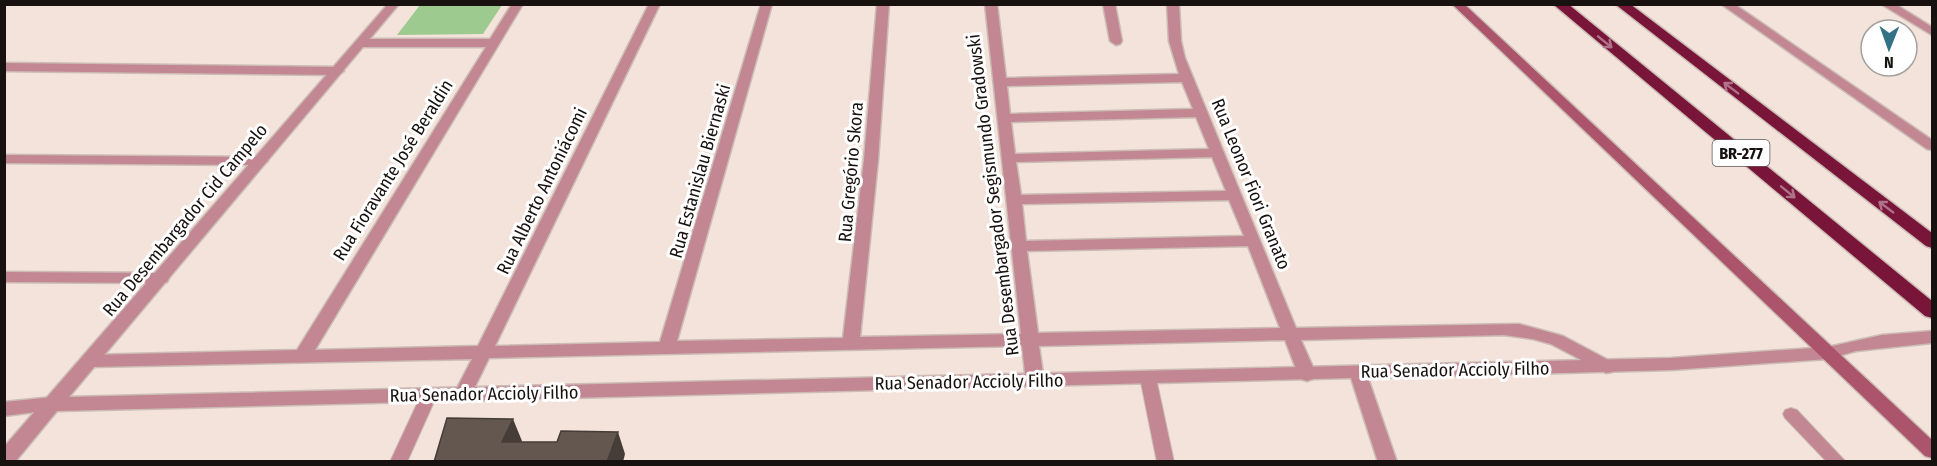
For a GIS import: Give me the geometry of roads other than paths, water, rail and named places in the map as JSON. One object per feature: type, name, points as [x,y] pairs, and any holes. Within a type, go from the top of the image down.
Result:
[{"type":"highway","name":"BR-277","points":[[1559,4],[1927,306]]},
{"type":"highway","name":"BR-277","points":[[1621,4],[1932,242]]},
{"type":"main road","points":[[1457,4],[1932,451]]},
{"type":"street","name":"Rua Desembargador Cid Campelo","points":[[4,461],[394,4]]},
{"type":"street","name":"Rua Fioravante José Beraldin","points":[[302,356],[518,4]]},
{"type":"street","name":"Rua Alberto Antoniácomi","points":[[463,394],[655,4]]},
{"type":"street","name":"Rua Estanislau Biernaski","points":[[667,348],[767,4]]},
{"type":"street","name":"Rua Gregório Skora","points":[[851,343],[871,160],[883,4]]},
{"type":"street","name":"Rua Desembargador Segismundo Gradowski","points":[[991,4],[1035,381]]},
{"type":"street","points":[[1109,4],[1116,41]]},
{"type":"street","name":"Rua Leonor Fiori Granato","points":[[1173,4],[1177,49],[1187,78],[1307,374]]},
{"type":"street","points":[[1726,4],[1932,146]]},
{"type":"street","points":[[1886,4],[1932,32]]},
{"type":"street","points":[[362,43],[494,43]]},
{"type":"street","points":[[4,67],[338,71]]},
{"type":"street","points":[[1000,82],[1187,78]]},
{"type":"street","points":[[1004,118],[1201,113]]},
{"type":"street","points":[[1009,158],[1217,153]]},
{"type":"street","points":[[4,159],[261,161]]},
{"type":"street","points":[[1014,200],[1234,195]]},
{"type":"street","points":[[1019,246],[1253,241]]},
{"type":"street","points":[[4,277],[161,278]]},
{"type":"street","points":[[90,361],[1526,330],[1546,334],[1568,344],[1606,367]]},
{"type":"street","name":"Rua Senador Accioly Filho","points":[[4,409],[53,404],[1606,367],[1828,353],[1882,341],[1932,337]]},
{"type":"street","points":[[1358,373],[1388,462]]},
{"type":"lane","points":[[1148,378],[1166,462]]},
{"type":"lane","points":[[398,462],[429,395]]},
{"type":"lane","points":[[1791,414],[1838,462]]}]
